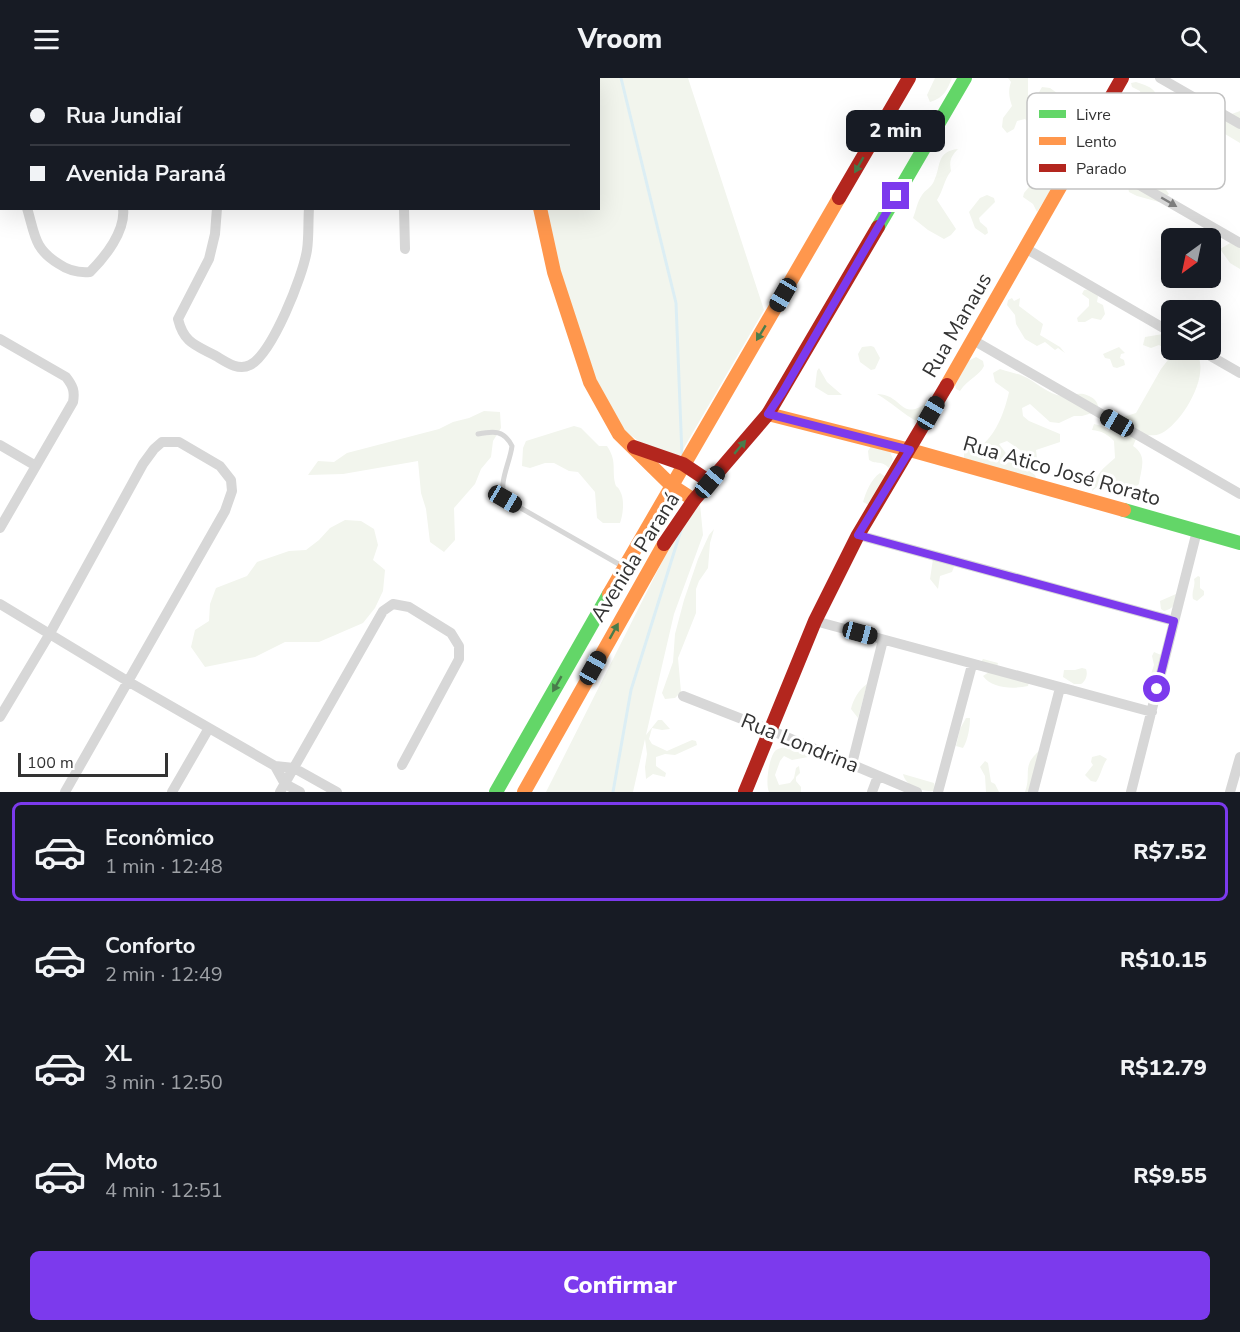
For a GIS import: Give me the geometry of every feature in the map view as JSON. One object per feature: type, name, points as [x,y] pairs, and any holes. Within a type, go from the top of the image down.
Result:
[{"type":"street","name":"Avenida Paraná","points":[[496,792],[683,464],[909,78]]},
{"type":"street","name":"Avenida Paraná","points":[[524,792],[659,551],[692,504],[768,414],[782,393],[965,78]]},
{"type":"street","name":"Rua Manaus","points":[[1114,93],[1122,78]]},
{"type":"street","points":[[1160,78],[1186,93]]},
{"type":"street","points":[[1225,115],[1240,124]]},
{"type":"street","name":"Rua Manaus","points":[[745,792],[815,621],[858,535],[910,450],[1060,189]]},
{"type":"street","points":[[1146,189],[1240,243]]},
{"type":"street","points":[[28,210],[37,243],[44,255],[67,269],[79,273],[90,272],[104,259],[123,223],[123,210]]},
{"type":"street","points":[[217,210],[216,234],[209,259],[178,319],[182,334],[190,342],[238,367],[249,365],[263,355],[297,287],[307,250],[309,210]]},
{"type":"street","points":[[404,210],[405,249]]},
{"type":"street","points":[[540,210],[554,272],[590,382],[611,421],[631,447],[692,504]]},
{"type":"street","points":[[1025,248],[1161,327]]},
{"type":"street","points":[[0,339],[66,377],[73,386],[75,394],[73,402],[0,528]]},
{"type":"street","points":[[973,340],[1240,494]]},
{"type":"street","points":[[1217,360],[1240,373]]},
{"type":"street","name":"Rua Atico José Rorato","points":[[768,414],[910,450],[1240,543]]},
{"type":"street","points":[[0,717],[49,635],[143,464],[154,449],[162,442],[179,442],[220,466],[231,480],[232,491],[225,511],[65,792]]},
{"type":"street","points":[[0,445],[36,466]]},
{"type":"street","points":[[631,447],[683,464],[710,482]]},
{"type":"street","points":[[1131,792],[1197,531]]},
{"type":"street","points":[[858,535],[1174,621]]},
{"type":"street","points":[[0,604],[49,635],[275,766],[294,768],[337,792]]},
{"type":"street","points":[[282,788],[383,610],[393,604],[409,607],[451,633],[459,646],[459,659],[402,765]]},
{"type":"street","points":[[815,621],[1152,712]]},
{"type":"street","points":[[852,764],[883,639]]},
{"type":"street","points":[[938,792],[972,665]]},
{"type":"street","points":[[1033,792],[1060,688]]},
{"type":"street","name":"Rua Londrina","points":[[683,696],[917,792]]},
{"type":"street","points":[[172,792],[209,728]]},
{"type":"street","points":[[1230,792],[1240,757]]},
{"type":"street","points":[[275,766],[282,788]]},
{"type":"street","points":[[872,792],[878,776]]},
{"type":"street","points":[[282,788],[300,792]]},
{"type":"lane","points":[[478,434],[496,431],[506,435],[512,446],[504,479],[505,499],[624,567]]},
{"type":"shaded area","points":[[600,78],[688,78],[764,310],[678,458],[644,445],[621,428],[592,374],[535,210],[600,210]]},
{"type":"shaded area","points":[[935,78],[952,78],[944,93],[930,102],[927,95]]},
{"type":"shaded area","points":[[1008,78],[1028,78],[1027,120],[1017,121],[1014,129],[1007,133],[1002,127],[1003,118],[1012,106],[1009,94],[1011,82]]},
{"type":"shaded area","points":[[1136,82],[1150,87],[1155,93],[1140,93],[1132,87],[1131,83]]},
{"type":"shaded area","points":[[1042,87],[1050,88],[1057,93],[1039,93]]},
{"type":"shaded area","points":[[1240,111],[1240,143],[1225,134],[1225,113],[1229,115]]},
{"type":"shaded area","points":[[958,149],[951,159],[951,171],[937,200],[956,229],[944,239],[913,218],[920,198],[933,183],[940,160],[946,153]]},
{"type":"shaded area","points":[[1027,189],[1051,189],[1037,212],[1033,204],[1023,197]]},
{"type":"shaded area","points":[[1128,189],[1165,189],[1169,194],[1159,202],[1129,192]]},
{"type":"shaded area","points":[[987,195],[994,198],[995,202],[979,218],[987,228],[988,233],[985,235],[975,228],[969,212],[980,198]]},
{"type":"shaded area","points":[[1240,237],[1240,269],[1230,263],[1221,248]]},
{"type":"shaded area","points":[[1090,289],[1098,296],[1097,302],[1103,305],[1105,314],[1101,320],[1092,318],[1085,322],[1078,322],[1077,318],[1089,306],[1089,299],[1082,294],[1084,290]]},
{"type":"shaded area","points":[[1012,298],[1014,301],[1020,298],[1019,306],[1043,324],[1040,335],[1060,347],[1065,353],[1058,348],[1055,350],[1045,342],[1037,346],[1025,339],[1016,324],[1015,315],[1007,305],[1008,300]]},
{"type":"shaded area","points":[[1161,334],[1161,346],[1151,348],[1143,345],[1145,337]]},
{"type":"shaded area","points":[[871,346],[880,358],[875,369],[871,370],[860,362],[858,354],[862,347]]},
{"type":"shaded area","points":[[1119,347],[1125,353],[1121,354],[1120,358],[1124,360],[1125,365],[1117,368],[1113,367],[1110,359],[1105,358],[1103,354]]},
{"type":"shaded area","points":[[976,357],[983,361],[984,366],[960,391],[956,389],[955,385],[968,361]]},
{"type":"shaded area","points":[[1168,360],[1199,360],[1198,382],[1187,407],[1179,418],[1162,433],[1136,439],[1133,446],[1142,458],[1139,484],[1131,491],[1123,492],[1111,480],[1102,479],[1092,491],[1100,472],[1115,458],[1114,441],[1104,433],[1092,430],[1094,424],[1108,431],[1115,427],[1120,418],[1136,413]]},
{"type":"shaded area","points":[[819,368],[827,382],[842,395],[828,395],[815,387]]},
{"type":"shaded area","points":[[1000,369],[1023,376],[1057,395],[1085,394],[1095,400],[1098,406],[1099,411],[1074,416],[1059,423],[1050,422],[1030,404],[1022,408],[1023,416],[1029,421],[1060,434],[1060,442],[1036,450],[1037,458],[1029,456],[1007,441],[999,444],[1009,457],[1035,475],[1038,483],[964,460],[964,452],[982,445],[996,428],[1003,414],[1009,392],[995,382],[993,373]]},
{"type":"shaded area","points":[[877,394],[892,398],[906,409],[918,408],[926,403],[929,406],[918,422]]},
{"type":"shaded area","points":[[484,411],[500,412],[501,428],[493,441],[491,457],[481,469],[475,484],[454,508],[455,540],[444,552],[430,542],[418,461],[343,474],[308,475],[318,461],[334,462],[347,453],[439,429]]},
{"type":"shaded area","points":[[574,426],[581,428],[599,446],[607,446],[610,451],[615,483],[623,498],[620,523],[603,523],[597,518],[595,492],[578,472],[569,471],[554,463],[545,463],[530,468],[522,466],[523,448],[526,441]]},
{"type":"shaded area","points":[[872,444],[890,452],[893,459],[889,468],[884,464],[869,460],[868,451]]},
{"type":"shaded area","points":[[880,473],[886,477],[871,506],[863,502],[871,482]]},
{"type":"shaded area","points":[[700,504],[703,535],[674,614],[646,735],[658,720],[662,720],[670,729],[652,728],[649,739],[652,744],[667,751],[692,740],[696,741],[697,745],[675,755],[665,754],[656,757],[656,766],[666,773],[665,777],[653,774],[646,779],[645,739],[633,792],[546,792],[673,540]]},
{"type":"shaded area","points":[[345,520],[361,521],[374,529],[378,545],[373,560],[385,570],[383,591],[375,608],[363,623],[319,642],[285,642],[255,657],[205,667],[191,647],[195,630],[209,621],[210,604],[216,588],[247,576],[257,562],[289,551],[306,550],[330,528]]},
{"type":"shaded area","points":[[714,529],[710,543],[708,568],[696,589],[696,613],[678,658],[681,692],[675,698],[665,699],[662,693],[673,662],[675,634],[684,600],[698,559]]},
{"type":"shaded area","points":[[933,559],[955,564],[952,572],[940,576],[938,589],[930,579]]},
{"type":"shaded area","points":[[1198,576],[1204,595],[1197,601],[1193,599],[1193,593],[1194,579]]},
{"type":"shaded area","points":[[1176,594],[1172,607],[1164,611],[1161,609],[1160,601]]},
{"type":"shaded area","points":[[1154,652],[1161,655],[1149,702],[1144,695],[1154,665],[1152,656]]},
{"type":"shaded area","points":[[983,659],[998,663],[997,667],[1029,682],[1028,686],[1010,688],[998,686],[987,680],[983,676],[989,672],[981,662]]},
{"type":"shaded area","points":[[1086,669],[1087,673],[1081,684],[1074,684],[1063,677],[1064,670]]},
{"type":"shaded area","points":[[867,684],[858,718],[851,709],[857,695]]},
{"type":"shaded area","points":[[966,718],[970,718],[970,725],[963,748],[956,746],[960,729]]},
{"type":"shaded area","points":[[795,746],[807,753],[808,757],[792,760],[784,756],[775,775],[779,785],[790,783],[799,766],[800,773],[796,781],[801,787],[801,792],[769,792],[768,777],[774,753],[780,748]]},
{"type":"shaded area","points":[[1039,751],[1030,792],[1025,792],[1030,761]]},
{"type":"shaded area","points":[[1100,755],[1107,759],[1096,782],[1091,781],[1085,775],[1093,765],[1092,757]]},
{"type":"shaded area","points":[[985,761],[988,763],[991,782],[995,784],[999,792],[986,792],[985,776],[980,767]]},
{"type":"shaded area","points":[[903,774],[934,783],[934,791],[915,788]]},
{"type":"waterway","points":[[621,78],[676,303],[682,456]]},
{"type":"waterway","points":[[613,792],[631,690],[681,530]]},
{"type":"traffic: fast","points":[[878,227],[965,78]]},
{"type":"traffic: fast","points":[[1124,510],[1240,543]]},
{"type":"traffic: fast","points":[[496,792],[609,594]]},
{"type":"traffic: slow","points":[[947,385],[1059,189]]},
{"type":"traffic: slow","points":[[609,594],[839,198]]},
{"type":"traffic: slow","points":[[540,210],[554,272],[590,382],[619,434],[671,485],[694,500]]},
{"type":"traffic: slow","points":[[768,414],[910,450],[1124,510]]},
{"type":"traffic: slow","points":[[524,792],[664,544]]},
{"type":"traffic: jam","points":[[839,198],[909,78]]},
{"type":"traffic: jam","points":[[1113,93],[1122,78]]},
{"type":"traffic: jam","points":[[664,544],[694,500],[768,414],[878,227]]},
{"type":"traffic: jam","points":[[745,792],[815,621],[858,535],[947,385]]},
{"type":"traffic: jam","points":[[634,447],[683,464],[710,482]]},
{"type":"route","points":[[896,196],[768,414],[910,450],[858,535],[1174,621],[1157,689]]}]
